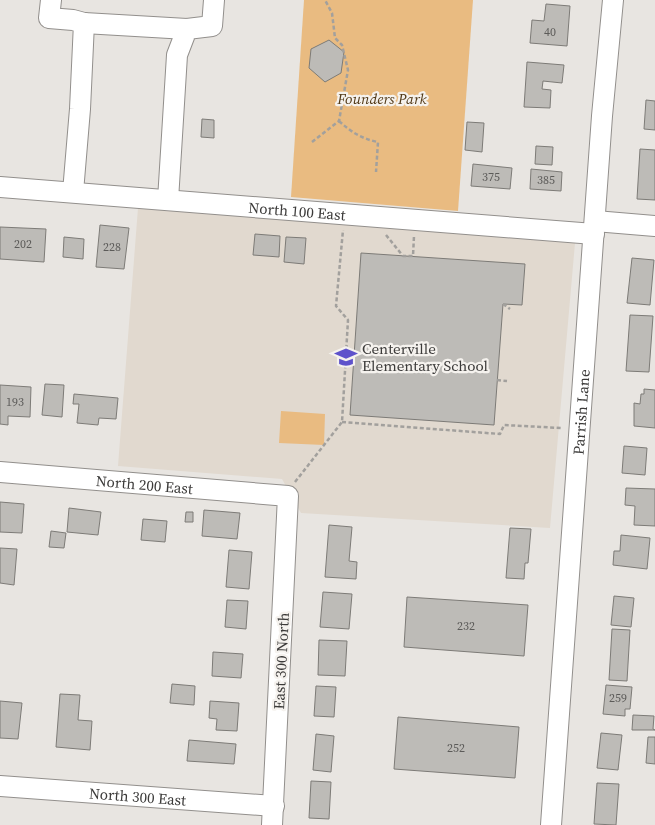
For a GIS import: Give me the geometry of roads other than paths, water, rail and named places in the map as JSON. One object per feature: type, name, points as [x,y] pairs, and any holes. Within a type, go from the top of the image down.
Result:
[{"type":"street","points":[[51,0],[49,18],[84,23],[187,29],[212,26],[214,0]]},
{"type":"street","name":"Parrish Lane","points":[[551,825],[612,0]]},
{"type":"street","points":[[73,192],[80,109],[84,23]]},
{"type":"street","points":[[168,200],[176,55],[187,29]]},
{"type":"street","name":"North 100 East","points":[[0,187],[168,200],[594,227],[655,226]]},
{"type":"street","name":"North 200 East","points":[[0,472],[290,492]]},
{"type":"street","name":"East 300 North","points":[[273,816],[290,492]]},
{"type":"street","name":"North 300 East","points":[[0,786],[273,816]]},
{"type":"place","name":"Centerville Elementary School","points":[[346,357]]},
{"type":"park label","name":"Founders Park","points":[[382,98]]}]
